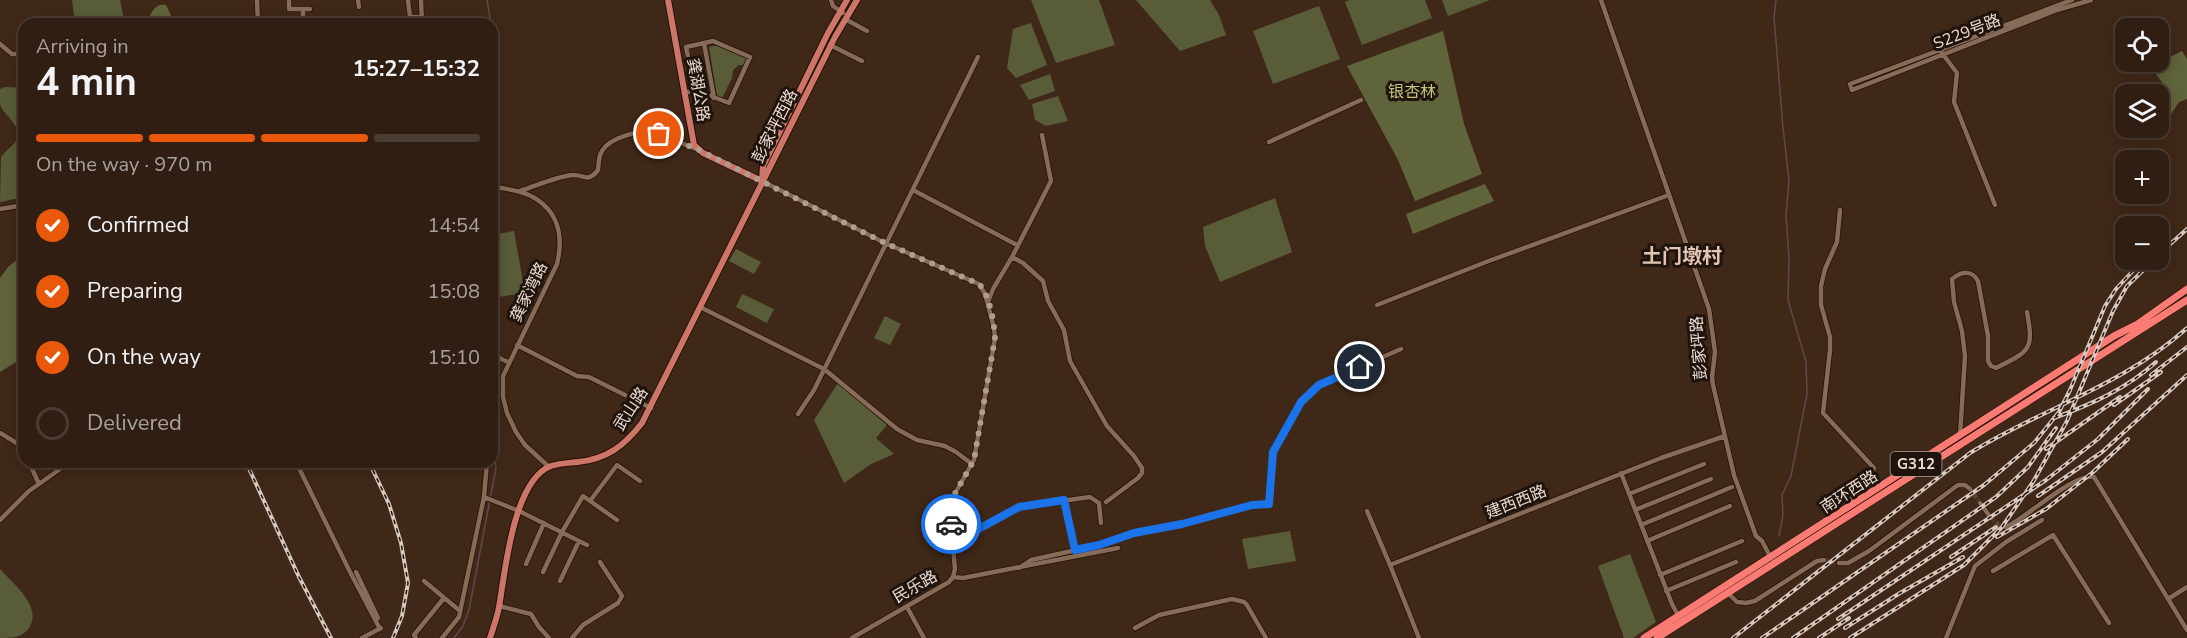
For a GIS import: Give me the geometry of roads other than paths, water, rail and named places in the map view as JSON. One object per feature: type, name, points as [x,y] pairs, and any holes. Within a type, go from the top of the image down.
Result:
[{"type":"highway","name":"南环西路","points":[[1658,638],[1680,619],[1771,558],[2114,336],[2136,325],[2187,289]]},
{"type":"highway","name":"南环西路","points":[[1644,638],[1728,593],[2187,300]]},
{"type":"main road","name":"龚湖公路","points":[[668,0],[694,145],[697,149]]},
{"type":"main road","name":"彭家坪西路","points":[[762,181],[763,166],[848,0]]},
{"type":"main road","name":"彭家坪西路","points":[[762,181],[830,45],[857,0]]},
{"type":"main road","points":[[697,149],[762,181]]},
{"type":"main road","name":"武山路","points":[[549,467],[593,460],[612,453],[634,433],[651,408],[762,181]]},
{"type":"main road","points":[[490,638],[499,606],[508,544],[519,511],[534,480],[549,467]]},
{"type":"street","points":[[257,0],[258,18]]},
{"type":"street","points":[[289,0],[289,9],[310,9]]},
{"type":"street","points":[[358,0],[359,7]]},
{"type":"street","points":[[408,0],[410,17],[422,17],[421,0]]},
{"type":"street","points":[[831,0],[833,6],[867,31]]},
{"type":"street","name":"彭家坪路","points":[[1601,0],[1709,309],[1715,352],[1712,378],[1734,475],[1756,536],[1762,541],[1771,558]]},
{"type":"street","name":"S229号路","points":[[2072,0],[1941,52],[1852,90],[1850,84],[1941,52],[2057,10],[2091,0]]},
{"type":"street","points":[[303,9],[303,18]]},
{"type":"street","points":[[684,93],[695,90],[729,103],[750,57],[713,41],[686,46],[695,90]]},
{"type":"street","points":[[704,43],[714,98]]},
{"type":"street","points":[[0,44],[12,54],[18,54]]},
{"type":"street","points":[[830,45],[862,61]]},
{"type":"street","points":[[1941,52],[1957,73],[1954,102],[1995,205]]},
{"type":"street","points":[[798,414],[824,369],[978,57]]},
{"type":"street","points":[[1269,142],[1361,100]]},
{"type":"street","points":[[517,192],[572,176],[588,178],[598,170],[599,158],[606,146],[618,139],[644,132],[651,131],[697,149]]},
{"type":"street","points":[[988,303],[993,289],[1051,181],[1042,135]]},
{"type":"street","name":"民乐路","points":[[762,181],[885,243],[979,284],[984,289],[994,328],[995,338],[972,464],[949,504],[955,569],[953,577],[949,582],[852,638]]},
{"type":"street","name":"龚家湾路","points":[[498,187],[536,199],[548,211],[559,230],[561,240],[557,264],[503,375],[503,397],[507,413],[516,432],[525,445],[549,467]]},
{"type":"street","points":[[913,190],[1017,245]]},
{"type":"street","points":[[1377,305],[1486,262],[1669,195]]},
{"type":"street","points":[[0,209],[18,207]]},
{"type":"street","points":[[1840,210],[1837,242],[1825,268],[1821,286],[1821,304],[1830,337],[1823,413],[1875,468],[1850,499],[1850,507]]},
{"type":"street","points":[[1012,257],[1030,267],[1043,281],[1048,301],[1064,330],[1070,361],[1107,426],[1142,468],[1142,473],[1138,478],[1106,502]]},
{"type":"street","points":[[1960,436],[1965,356],[1962,331],[1954,302],[1952,279],[1962,273],[1970,272],[1978,281],[1988,336],[1988,361],[1991,366],[1996,368],[2027,349],[2031,336],[2027,312]]},
{"type":"street","points":[[700,307],[824,369],[897,429],[917,440],[951,449],[972,464]]},
{"type":"street","points":[[517,345],[577,376],[589,377],[651,408]]},
{"type":"street","points":[[1019,568],[1031,560],[1099,545],[1134,533],[1182,524],[1252,505],[1269,504],[1273,452],[1301,402],[1319,385],[1401,349]]},
{"type":"street","points":[[498,355],[499,358],[508,362]]},
{"type":"street","points":[[0,433],[18,444]]},
{"type":"street","name":"建西西路","points":[[1390,565],[1621,473],[1725,436]]},
{"type":"street","points":[[1629,494],[1704,464]]},
{"type":"street","points":[[590,501],[616,465],[640,481]]},
{"type":"street","points":[[32,468],[39,484]]},
{"type":"street","points":[[0,520],[29,491],[62,468]]},
{"type":"street","points":[[299,468],[380,629]]},
{"type":"street","points":[[442,638],[459,616],[485,497],[487,468]]},
{"type":"street","points":[[1621,473],[1666,591],[1680,619]]},
{"type":"street","points":[[2006,527],[2073,482],[2088,476],[2094,477],[2187,630]]},
{"type":"street","points":[[1635,510],[1711,479]]},
{"type":"street","points":[[1839,563],[1848,563],[1862,555],[1959,485],[1965,485],[1970,489]]},
{"type":"street","points":[[1641,525],[1732,487]]},
{"type":"street","points":[[543,572],[561,532],[583,496],[617,520]]},
{"type":"street","points":[[952,537],[971,533],[1019,507],[1090,496],[1099,503],[1101,523]]},
{"type":"street","points":[[485,497],[498,501],[587,544]]},
{"type":"street","points":[[1064,500],[1075,550]]},
{"type":"street","points":[[1980,503],[1991,518]]},
{"type":"street","points":[[1647,541],[1730,506]]},
{"type":"street","points":[[1367,511],[1419,638]]},
{"type":"street","points":[[1946,638],[1975,566],[2006,542],[2042,520]]},
{"type":"street","points":[[526,564],[544,523]]},
{"type":"street","points":[[1993,571],[2053,535],[2109,623]]},
{"type":"street","points":[[560,581],[579,541]]},
{"type":"street","points":[[1660,575],[1742,541]]},
{"type":"street","points":[[953,577],[963,578],[1118,548]]},
{"type":"street","points":[[1728,593],[1737,602],[1752,602],[1817,561],[1824,560]]},
{"type":"street","points":[[572,638],[583,625],[618,603],[622,596],[600,562]]},
{"type":"street","points":[[1666,591],[1736,562]]},
{"type":"street","points":[[356,572],[382,628],[380,629]]},
{"type":"street","points":[[424,581],[460,611]]},
{"type":"street","points":[[2168,599],[2187,587]]},
{"type":"street","points":[[416,638],[414,635],[444,598]]},
{"type":"street","points":[[1135,628],[1159,615],[1232,599],[1247,605],[1266,638]]},
{"type":"street","points":[[499,606],[531,614],[549,638]]},
{"type":"street","points":[[907,607],[924,638]]},
{"type":"street","points":[[362,638],[380,629]]},
{"type":"waterway","points":[[487,0],[490,18]]},
{"type":"waterway","points":[[1776,0],[1774,17],[1789,180],[1786,215],[1789,258],[1788,300],[1806,362],[1807,394],[1791,476],[1782,495],[1783,516],[1779,536]]},
{"type":"waterway","points":[[454,638],[463,626],[469,610],[496,468]]},
{"type":"tunnel","points":[[1970,489],[1980,503]]},
{"type":"tunnel","points":[[1991,518],[1999,525],[2006,527]]},
{"type":"tunnel","points":[[1824,560],[1839,563]]},
{"type":"railway","points":[[2169,245],[2187,229]]},
{"type":"railway","points":[[1762,638],[1984,485],[2034,443],[2059,412],[2105,306],[2116,289],[2134,270]]},
{"type":"railway","points":[[1850,638],[1964,565],[2002,527],[2033,482],[2067,421],[2113,311],[2127,286],[2144,270]]},
{"type":"railway","points":[[1733,638],[1970,453],[2109,381],[2162,348],[2187,328]]},
{"type":"railway","points":[[2151,375],[2187,347]]},
{"type":"railway","points":[[2054,418],[2108,395],[2145,372],[2156,362]]},
{"type":"railway","points":[[2114,405],[2161,372]]},
{"type":"railway","points":[[2038,496],[2102,452],[2187,375]]},
{"type":"railway","points":[[1838,619],[2046,480],[2098,439],[2148,389]]},
{"type":"railway","points":[[2046,449],[2120,397]]},
{"type":"railway","points":[[1793,638],[1996,497],[2028,467],[2056,428]]},
{"type":"railway","points":[[1997,537],[2046,509],[2092,473],[2128,439]]},
{"type":"railway","points":[[249,468],[299,577],[331,638]]},
{"type":"railway","points":[[372,468],[389,504],[401,543],[408,583],[402,616],[393,638]]},
{"type":"railway","points":[[1951,557],[1996,527]]},
{"type":"railway","points":[[1845,628],[1963,557]]},
{"type":"railway","points":[[1819,638],[1849,618]]},
{"type":"district","name":"土门墩村","points":[[1682,256]]},
{"type":"park label","name":"银杏林","points":[[1412,92]]}]
